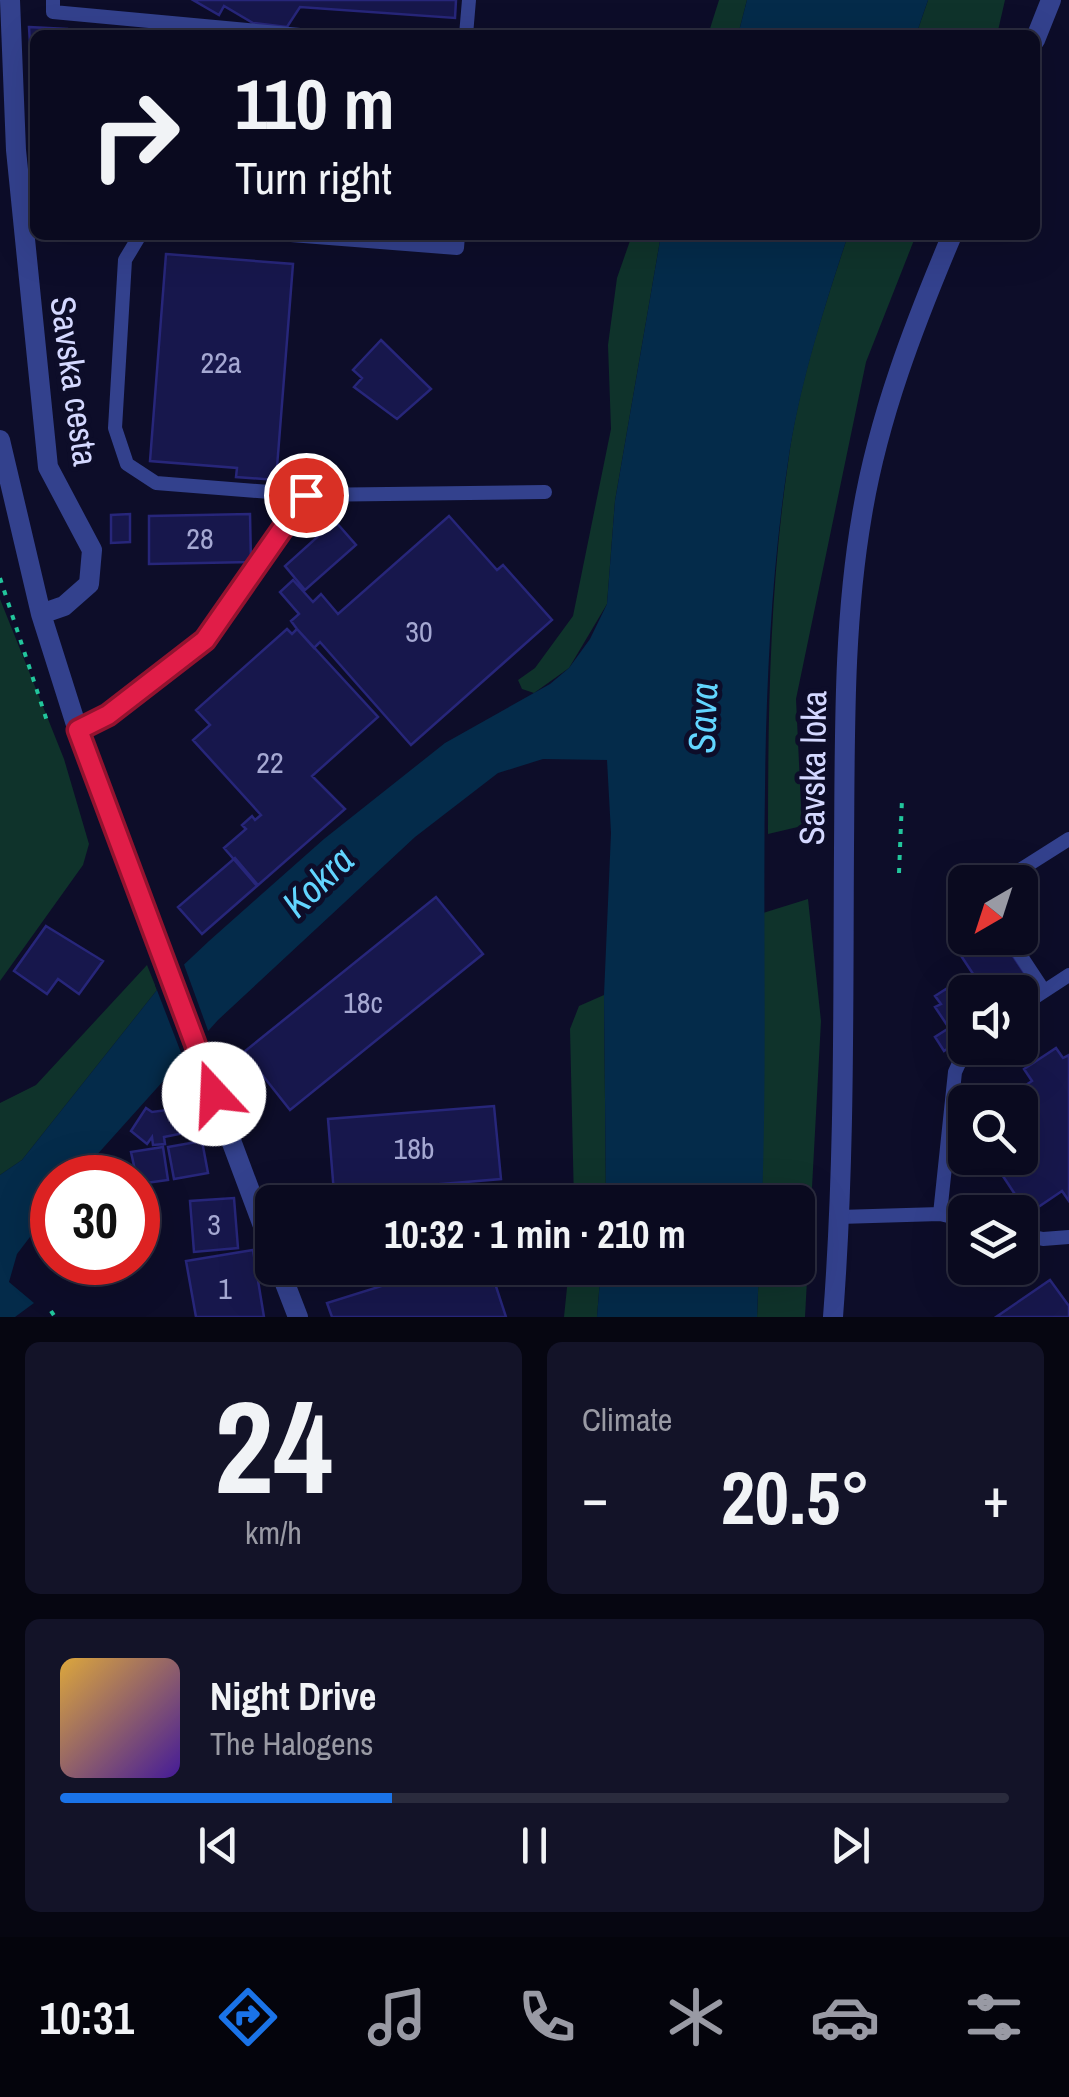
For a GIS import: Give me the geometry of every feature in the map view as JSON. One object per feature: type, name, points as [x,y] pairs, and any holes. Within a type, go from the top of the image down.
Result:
[{"type":"street","name":"Savska cesta","points":[[10,0],[30,220]]},
{"type":"street","points":[[1039,30],[1051,0]]},
{"type":"street","name":"Savska cesta","points":[[31,240],[48,467],[92,550],[90,584],[64,606],[41,614]]},
{"type":"street","name":"Savska loka","points":[[833,1317],[839,1217],[846,713],[855,570],[862,514],[882,425],[902,358],[950,240]]},
{"type":"street","points":[[0,440],[41,614],[78,730],[255,1204]]},
{"type":"street","points":[[286,1285],[298,1317]]},
{"type":"lane","points":[[53,0],[54,12],[247,30]]},
{"type":"lane","points":[[466,30],[469,0]]},
{"type":"lane","points":[[137,240],[125,260],[115,428],[127,464],[156,483],[306,495],[545,492]]},
{"type":"lane","points":[[355,240],[457,248],[458,240]]},
{"type":"lane","points":[[78,730],[108,715],[205,640],[306,495]]},
{"type":"lane","points":[[1027,865],[1069,839]]},
{"type":"lane","points":[[1020,955],[1044,991]]},
{"type":"lane","points":[[1038,995],[1069,975]]},
{"type":"lane","points":[[940,1214],[958,1065]]},
{"type":"lane","points":[[839,1217],[948,1216]]},
{"type":"lane","points":[[1038,1238],[1069,1236]]},
{"type":"path","points":[[0,578],[46,721],[56,723]]},
{"type":"path","points":[[899,872],[902,799]]},
{"type":"path","points":[[51,1311],[56,1317]]},
{"type":"green space","points":[[719,0],[747,0],[739,30],[710,30]]},
{"type":"green space","points":[[928,0],[1005,0],[998,30],[918,30]]},
{"type":"green space","points":[[630,240],[660,240],[615,501],[607,604],[569,668],[534,693],[522,689],[518,680],[535,668],[573,616],[611,429],[608,345],[617,278]]},
{"type":"green space","points":[[846,240],[914,240],[866,362],[796,699],[802,826],[768,834],[777,555],[792,434],[821,319]]},
{"type":"green space","points":[[0,599],[64,759],[89,844],[83,865],[0,981]]},
{"type":"green space","points":[[808,899],[821,1021],[812,1185],[762,1185],[763,913]]},
{"type":"green space","points":[[147,965],[157,990],[22,1160],[0,1175],[0,1103],[36,1085]]},
{"type":"green space","points":[[604,995],[606,1185],[574,1185],[570,1029],[579,1006]]},
{"type":"green space","points":[[567,1285],[600,1285],[597,1317],[564,1317]]},
{"type":"green space","points":[[758,1285],[807,1285],[805,1317],[757,1317]]},
{"type":"water","points":[[747,0],[928,0],[918,30],[739,30]]},
{"type":"water","points":[[660,240],[846,240],[799,405],[777,554],[766,739],[762,1185],[606,1185],[604,995],[611,833],[607,760],[543,759],[498,773],[415,837],[218,1020],[97,1155],[30,1155],[30,1237],[17,1254],[9,1282],[34,1303],[15,1317],[0,1317],[0,1175],[22,1160],[157,990],[324,839],[445,743],[550,684],[569,668],[590,639],[607,604],[615,501]]},
{"type":"water","points":[[600,1285],[758,1285],[757,1317],[597,1317]]},
{"type":"pier","points":[[182,959],[210,1036],[185,1063],[155,985]]},
{"type":"building","points":[[193,0],[456,0],[455,18],[300,7],[287,27],[253,23],[224,6],[219,15]]},
{"type":"building","points":[[29,27],[67,29],[30,30],[30,44]]},
{"type":"building","points":[[166,254],[293,264],[276,480],[236,477],[237,468],[150,461]]},
{"type":"building","points":[[381,340],[431,389],[397,419],[354,387],[362,378],[353,370]]},
{"type":"building","points":[[130,514],[130,542],[111,543],[111,515]]},
{"type":"building","points":[[250,514],[251,562],[149,564],[149,516]]},
{"type":"building","points":[[449,516],[497,570],[503,565],[552,620],[411,745],[320,642],[314,648],[297,629],[291,621],[299,614],[280,592],[293,580],[313,602],[321,594],[338,614]]},
{"type":"building","points":[[335,521],[356,545],[305,590],[285,566]]},
{"type":"building","points":[[287,629],[292,634],[297,629],[378,717],[312,776],[345,809],[257,886],[224,848],[246,829],[242,825],[252,816],[255,820],[261,815],[193,740],[210,725],[196,710]]},
{"type":"building","points":[[235,858],[258,885],[202,934],[178,907]]},
{"type":"building","points":[[436,897],[483,954],[290,1110],[244,1052]]},
{"type":"building","points":[[46,926],[103,961],[79,994],[58,979],[47,994],[14,971]]},
{"type":"building","points":[[961,955],[1012,955],[1026,975],[974,975]]},
{"type":"building","points":[[946,989],[948,992],[948,1026],[935,1007],[941,1004],[935,996]]},
{"type":"building","points":[[948,1029],[948,1048],[944,1051],[935,1037]]},
{"type":"building","points":[[1056,1048],[1063,1058],[1069,1055],[1069,1201],[1062,1191],[1038,1207],[1038,1195],[1015,1195],[1002,1175],[1038,1175],[1038,1085],[1026,1085],[1032,1081],[1024,1069],[1038,1065],[1038,1060]]},
{"type":"building","points":[[195,1103],[199,1130],[164,1137],[165,1144],[153,1145],[152,1137],[147,1144],[131,1131],[146,1108],[152,1112]]},
{"type":"building","points":[[494,1106],[501,1179],[429,1185],[333,1185],[328,1119]]},
{"type":"building","points":[[202,1141],[208,1173],[174,1179],[168,1147]]},
{"type":"building","points":[[163,1147],[168,1180],[160,1181],[160,1155],[131,1152]]},
{"type":"building","points":[[234,1198],[238,1248],[194,1252],[190,1201]]},
{"type":"building","points":[[253,1250],[255,1285],[259,1285],[264,1317],[196,1317],[186,1261]]},
{"type":"building","points":[[1050,1280],[1069,1306],[1069,1317],[996,1317]]},
{"type":"building","points":[[385,1285],[496,1285],[506,1317],[332,1317],[327,1303]]},
{"type":"route","points":[[214,1094],[106,815],[78,730],[108,715],[205,640],[306,495]]},
{"type":"water label","name":"Sava","points":[[703,718]]},
{"type":"water label","name":"Kokra","points":[[318,882]]}]
